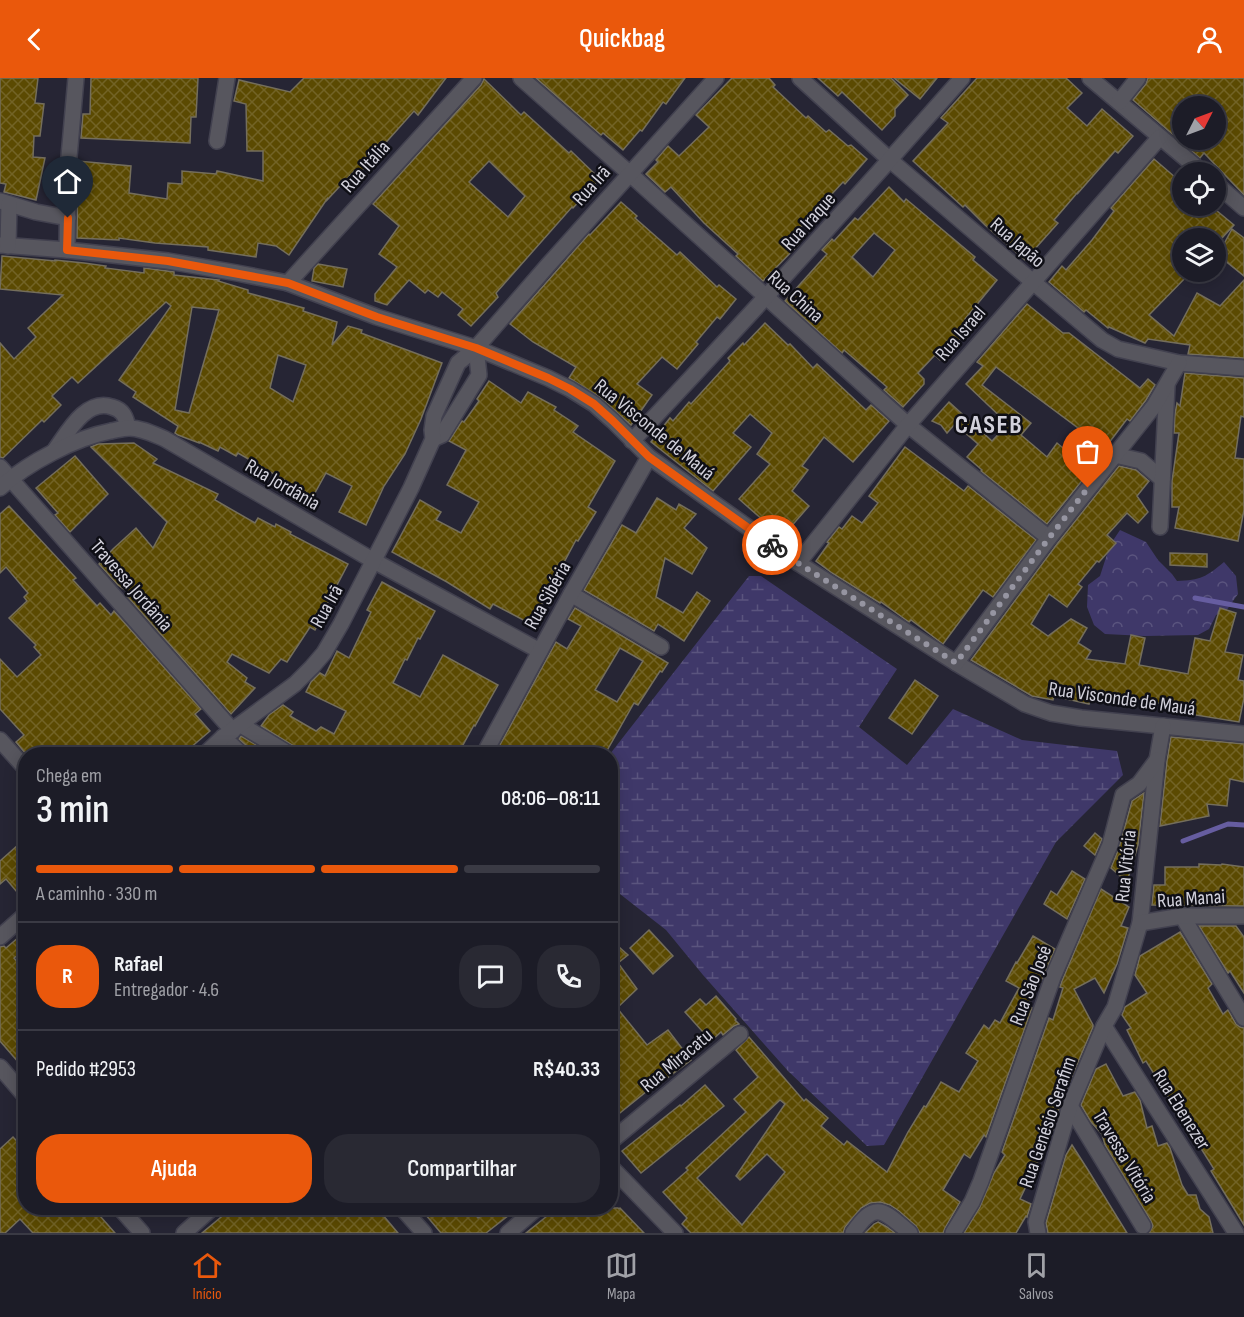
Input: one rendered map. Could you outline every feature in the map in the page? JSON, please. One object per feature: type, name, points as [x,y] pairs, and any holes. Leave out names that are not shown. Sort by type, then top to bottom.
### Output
[{"type":"street","points":[[67,250],[68,168],[76,78]]},
{"type":"street","points":[[217,141],[227,78]]},
{"type":"street","name":"Rua Itália","points":[[288,283],[474,78]]},
{"type":"street","name":"Rua China","points":[[521,78],[908,425],[1049,538]]},
{"type":"street","name":"Rua Irã","points":[[213,747],[295,684],[324,653],[401,508],[433,439],[434,416],[458,363],[476,348],[629,173],[716,78]]},
{"type":"street","name":"Rua Japão","points":[[800,78],[890,160],[1102,340],[1118,349],[1179,363],[1244,368]]},
{"type":"street","name":"Rua Iraque","points":[[632,441],[766,298],[962,78]]},
{"type":"street","points":[[1090,78],[1191,162]]},
{"type":"street","points":[[1119,102],[1138,78]]},
{"type":"street","name":"Rua Israel","points":[[798,563],[908,425],[1161,137]]},
{"type":"street","points":[[1226,192],[1244,208]]},
{"type":"street","points":[[4,245],[5,202],[36,212],[68,218]]},
{"type":"street","name":"Rua Visconde de Mauá","points":[[4,245],[168,261],[288,283],[377,317],[476,348],[548,378],[594,404],[649,457],[798,563],[1025,704],[1051,713],[1081,718],[1244,734]]},
{"type":"street","name":"Rua Irã","points":[[433,439],[442,435],[479,375],[476,348]]},
{"type":"street","points":[[956,663],[1049,538],[1154,406],[1179,363]]},
{"type":"street","points":[[1160,527],[1167,383]]},
{"type":"street","points":[[53,452],[79,417],[96,406],[114,407],[120,411],[126,418],[128,428]]},
{"type":"street","name":"Rua Jordânia","points":[[3,478],[53,452],[94,435],[128,428],[145,430],[165,439],[374,561],[540,651]]},
{"type":"street","points":[[1115,455],[1141,461],[1162,479]]},
{"type":"street","name":"Rua Sibéria","points":[[488,747],[649,457]]},
{"type":"street","name":"Travessa Jordânia","points":[[3,478],[232,731]]},
{"type":"street","points":[[571,594],[661,648]]},
{"type":"street","name":"Rua Vitória","points":[[1104,1026],[1115,1007],[1140,923],[1157,760],[1163,726]]},
{"type":"street","points":[[232,731],[238,747]]},
{"type":"street","points":[[232,731],[272,747]]},
{"type":"street","points":[[0,740],[18,760]]},
{"type":"street","name":"Rua São José","points":[[953,1233],[972,1202],[981,1181],[1053,978],[1110,845],[1123,795],[1139,784],[1157,760]]},
{"type":"street","points":[[1182,916],[1244,1018]]},
{"type":"street","name":"Rua Manai","points":[[1140,923],[1182,916],[1244,916]]},
{"type":"street","points":[[0,936],[18,921]]},
{"type":"street","name":"Rua Genésio Serafim","points":[[1038,1233],[1036,1222],[1070,1106],[1104,1026]]},
{"type":"street","name":"Rua Ebenezer","points":[[1104,1026],[1236,1233]]},
{"type":"street","name":"Rua Miracatu","points":[[618,1135],[740,1034]]},
{"type":"street","points":[[0,1067],[18,1088]]},
{"type":"street","name":"Travessa Vitória","points":[[1070,1106],[1143,1227]]},
{"type":"street","points":[[618,1174],[675,1233]]},
{"type":"street","points":[[853,1233],[866,1215],[874,1211],[890,1216],[910,1233]]},
{"type":"street","points":[[126,1215],[142,1233]]},
{"type":"street","points":[[184,1233],[204,1215]]},
{"type":"street","points":[[408,1215],[424,1233]]},
{"type":"street","points":[[508,1233],[529,1215]]},
{"type":"green space","points":[[1120,530],[1146,542],[1158,560],[1177,581],[1203,577],[1224,562],[1236,576],[1238,594],[1226,611],[1216,615],[1209,629],[1198,635],[1105,634],[1094,625],[1087,607],[1088,585],[1100,576],[1110,545]]},
{"type":"green space","points":[[749,576],[761,576],[897,669],[859,727],[907,765],[953,709],[1022,740],[1117,751],[1123,775],[1056,842],[884,1145],[867,1146],[788,1071],[666,930],[618,892],[618,747],[615,747]]},
{"type":"building","points":[[0,78],[38,78],[35,103],[44,104],[40,136],[34,136],[33,157],[45,158],[36,200],[4,192],[6,184],[0,183]]},
{"type":"building","points":[[91,78],[198,78],[196,117],[191,117],[190,143],[81,138],[83,114],[90,114]]},
{"type":"building","points":[[304,78],[446,78],[418,115],[414,111],[359,175],[354,171],[327,199],[289,255],[276,246],[258,243],[256,257],[208,250],[208,247],[119,238],[119,240],[77,238],[78,161],[131,166],[129,193],[167,199],[168,183],[182,184],[182,171],[216,174],[217,171],[263,181],[263,151],[247,151],[246,104],[234,101],[239,80],[290,92]]},
{"type":"building","points":[[536,78],[685,78],[666,104],[663,102],[642,131],[640,130],[623,150],[603,133],[601,135]]},
{"type":"building","points":[[732,78],[769,78],[775,85],[773,87],[806,118],[808,116],[826,132],[829,130],[867,159],[792,237],[799,244],[763,281],[736,256],[738,254],[704,223],[671,187],[665,192],[646,174],[658,162],[656,160],[668,146],[679,156],[709,127],[696,115]]},
{"type":"building","points":[[818,78],[891,78],[908,95],[895,109],[895,116],[882,130],[842,92],[838,96]]},
{"type":"building","points":[[894,78],[937,78],[920,99]]},
{"type":"building","points":[[977,78],[1066,78],[1082,93],[1067,108],[1087,126],[1102,109],[1133,136],[1118,153],[1115,151],[1078,192],[1054,220],[1058,223],[1025,260],[913,161],[948,123],[941,118]]},
{"type":"building","points":[[1148,78],[1244,78],[1244,195],[1226,176],[1226,162],[1213,162],[1204,153],[1200,158],[1191,150],[1226,150],[1226,96],[1172,96],[1172,134],[1133,100]]},
{"type":"building","points":[[484,79],[521,115],[524,112],[569,153],[571,151],[600,179],[572,207],[496,293],[498,297],[471,326],[458,315],[463,309],[442,292],[438,297],[428,290],[425,293],[409,280],[387,305],[375,301],[375,294],[397,267],[379,254],[399,226],[373,204]],"holes":[[[489,161],[525,196],[508,217],[469,182]]]},
{"type":"building","points":[[1154,159],[1172,175],[1172,216],[1223,216],[1234,225],[1226,234],[1226,228],[1172,228],[1172,282],[1181,282],[1149,315],[1174,336],[1197,293],[1220,306],[1244,280],[1244,358],[1188,354],[1190,345],[1148,339],[1145,343],[1108,328],[1086,310],[1084,312],[1049,282],[1062,266],[1066,270],[1092,240],[1114,211],[1111,208]]},
{"type":"building","points":[[889,187],[904,202],[906,199],[975,257],[973,260],[997,280],[965,319],[972,326],[940,360],[935,355],[918,373],[924,379],[924,384],[903,407],[884,390],[887,387],[844,350],[842,353],[785,301],[827,254],[822,250],[832,239],[834,241],[855,218],[858,220]],"holes":[[[874,233],[895,250],[873,277],[852,257]]]},
{"type":"building","points":[[621,202],[637,216],[635,218],[677,255],[680,252],[717,287],[719,285],[736,299],[720,319],[717,317],[677,369],[662,357],[637,384],[652,395],[631,425],[600,397],[569,378],[576,367],[533,342],[510,324],[589,234]]},
{"type":"building","points":[[1232,229],[1244,238],[1244,276],[1226,261],[1226,240]]},
{"type":"building","points":[[2,256],[84,263],[144,273],[144,268],[174,272],[174,275],[219,280],[248,290],[248,293],[304,308],[303,311],[337,322],[332,345],[348,326],[442,363],[405,454],[384,486],[366,525],[339,512],[352,486],[326,473],[311,500],[286,485],[288,482],[238,453],[236,456],[220,447],[218,451],[178,435],[175,433],[178,426],[133,397],[136,392],[119,380],[171,306],[166,302],[78,383],[72,377],[52,396],[61,405],[3,458],[0,457],[0,343],[14,359],[36,337],[28,328],[63,295],[0,289]],"holes":[[[192,307],[219,310],[189,413],[175,410]],[[278,355],[306,365],[293,402],[270,388]]]},
{"type":"building","points":[[318,264],[347,269],[343,287],[312,281],[314,268]]},
{"type":"building","points":[[1027,304],[1140,388],[1148,379],[1155,385],[1130,421],[1127,419],[1108,444],[1110,446],[1047,524],[967,457],[978,444],[955,424],[947,433],[941,425],[932,421],[949,402],[992,441],[1008,424],[966,384],[983,366],[977,362]],"holes":[[[996,367],[1078,428],[1063,448],[1057,443],[1047,457],[1021,435],[1031,423],[982,385]]]},
{"type":"building","points":[[765,323],[813,368],[817,364],[866,410],[871,405],[889,421],[853,462],[824,437],[802,466],[808,470],[792,491],[809,506],[782,537],[739,499],[770,464],[757,454],[772,433],[750,414],[733,433],[751,447],[713,491],[651,442],[670,418],[673,421],[689,402],[691,404],[730,361],[728,358]]},
{"type":"building","points":[[1185,373],[1244,378],[1244,417],[1241,416],[1235,458],[1244,459],[1244,510],[1238,541],[1175,528],[1179,507],[1172,507],[1172,481],[1179,433],[1174,433],[1175,414],[1177,403],[1180,406]]},
{"type":"building","points":[[489,381],[521,403],[528,392],[556,407],[554,410],[578,426],[573,432],[615,461],[588,507],[596,512],[578,541],[576,540],[531,624],[493,604],[490,609],[392,552],[420,500],[441,512],[436,520],[461,533],[479,502],[447,485],[466,450],[449,441],[479,401],[477,399]]},
{"type":"building","points":[[134,443],[157,459],[153,463],[218,494],[215,500],[255,523],[258,518],[275,527],[276,524],[291,532],[290,534],[348,564],[315,630],[310,627],[287,662],[281,659],[269,673],[232,654],[227,662],[247,678],[245,682],[255,688],[231,714],[127,596],[129,593],[118,585],[99,564],[136,528],[153,548],[167,522],[91,447],[98,444]]},
{"type":"building","points":[[905,447],[964,491],[968,486],[1036,540],[993,597],[983,590],[943,644],[911,620],[909,622],[816,561],[839,527],[842,529],[852,516],[862,523],[878,503],[869,496]]},
{"type":"building","points":[[75,456],[108,494],[70,532],[55,515],[58,513],[36,488]]},
{"type":"building","points":[[1119,466],[1136,470],[1149,481],[1137,496],[1148,512],[1138,523],[1127,513],[1107,535],[1116,543],[1078,584],[1082,587],[1067,607],[1049,594],[1031,624],[1048,636],[1071,619],[1087,628],[1078,643],[1091,651],[1086,659],[1125,664],[1131,635],[1145,638],[1139,665],[1188,674],[1195,638],[1210,641],[1220,608],[1236,613],[1225,652],[1243,655],[1238,680],[1244,681],[1244,698],[1239,722],[1183,713],[1184,708],[1137,699],[1137,701],[1091,696],[1089,704],[1054,696],[1053,700],[1032,696],[971,660],[1057,544]]},
{"type":"building","points":[[657,498],[676,510],[679,504],[696,514],[684,528],[707,548],[692,574],[665,558],[656,597],[683,613],[697,592],[710,601],[684,641],[658,624],[654,631],[584,590],[622,525],[636,533]]},
{"type":"building","points":[[9,506],[76,578],[73,580],[97,606],[100,603],[111,615],[114,611],[201,709],[195,714],[210,731],[191,747],[20,747],[16,742],[24,735],[0,709],[0,659],[17,677],[41,655],[34,647],[36,645],[9,618],[27,601],[24,597],[28,593],[6,567],[0,573],[0,514]]},
{"type":"building","points":[[1170,553],[1207,554],[1207,567],[1170,565]]},
{"type":"building","points":[[382,582],[435,611],[393,683],[420,697],[443,655],[498,685],[462,747],[295,747],[261,726],[269,715],[283,705],[293,712],[290,716],[316,731],[321,727],[334,734],[346,711],[306,692],[311,682],[320,673],[325,676],[337,651],[349,658],[371,612],[367,610]]},
{"type":"building","points":[[575,608],[668,663],[662,672],[660,671],[638,705],[634,703],[609,747],[499,747],[556,642],[567,649],[581,626],[568,619]],"holes":[[[620,648],[643,661],[617,702],[595,690]]]},
{"type":"building","points":[[915,680],[938,696],[912,734],[889,718]]},
{"type":"building","points":[[241,736],[259,747],[248,747],[239,739]]},
{"type":"building","points":[[1171,737],[1244,744],[1244,782],[1230,779],[1227,806],[1207,804],[1209,816],[1160,826],[1167,761]]},
{"type":"building","points":[[1144,793],[1138,845],[1127,882],[1111,868],[1132,801]]},
{"type":"building","points":[[1095,833],[1102,839],[1095,855],[1084,846]]},
{"type":"building","points":[[18,845],[17,892],[6,879],[0,884],[0,861]]},
{"type":"building","points":[[1199,864],[1244,867],[1244,906],[1152,905],[1154,885],[1165,885],[1165,867],[1199,867]]},
{"type":"building","points":[[1072,871],[1085,879],[1067,919],[1044,904],[1051,891],[1057,895]]},
{"type":"building","points":[[1101,889],[1129,907],[1121,926],[1128,928],[1117,964],[1104,993],[1095,978],[1074,989],[1093,1027],[1061,1102],[1053,1130],[1020,1199],[1031,1204],[1027,1217],[1016,1233],[964,1233],[980,1207],[994,1173],[1005,1155],[1002,1152],[1049,1018],[1053,1020],[1063,988],[1060,987],[1062,981]]},
{"type":"building","points":[[1199,926],[1236,926],[1244,937],[1244,993],[1230,971],[1228,973]]},
{"type":"building","points":[[649,930],[673,956],[653,974],[630,948]]},
{"type":"building","points":[[1180,932],[1212,984],[1208,988],[1223,1014],[1228,1010],[1236,1024],[1244,1028],[1244,1225],[1211,1171],[1214,1169],[1146,1061],[1143,1063],[1127,1030],[1131,1028],[1122,1015],[1125,1007],[1147,993],[1135,975],[1140,956]]},
{"type":"building","points":[[1033,936],[1055,949],[1027,1006],[1032,1008],[986,1137],[984,1135],[970,1158],[964,1154],[943,1190],[960,1202],[943,1233],[920,1233],[916,1226],[899,1211],[880,1202],[870,1203],[861,1208],[845,1227],[843,1233],[691,1233],[682,1224],[687,1218],[663,1192],[746,1112],[734,1099],[758,1077],[736,1050],[749,1037],[804,1101],[806,1099],[828,1118],[821,1126],[844,1145],[847,1141],[887,1172],[908,1132],[941,1082],[959,1092],[978,1061],[966,1053],[984,1025],[989,1029],[995,1020],[1000,1023],[1019,988],[1006,981]],"holes":[[[780,1100],[785,1104],[736,1176],[740,1180],[767,1154],[785,1172],[742,1225],[697,1178]]]},
{"type":"building","points":[[18,938],[18,955],[14,958],[18,963],[18,1062],[0,1041],[0,947],[6,948]]},
{"type":"building","points":[[618,946],[628,955],[618,963]]},
{"type":"building","points":[[618,963],[637,989],[618,1007]]},
{"type":"building","points":[[716,996],[739,1024],[723,1035],[721,1032],[711,1041],[685,1012],[700,999],[706,1005]]},
{"type":"building","points":[[618,1009],[647,1045],[668,1030],[691,1060],[663,1081],[662,1079],[618,1115]]},
{"type":"building","points":[[1106,1064],[1123,1096],[1135,1092],[1140,1100],[1147,1128],[1152,1126],[1158,1146],[1167,1143],[1182,1185],[1188,1195],[1196,1195],[1200,1209],[1209,1217],[1213,1233],[1149,1233],[1153,1226],[1151,1221],[1105,1145],[1102,1134],[1091,1122],[1081,1105],[1096,1069]]},
{"type":"building","points":[[705,1085],[724,1106],[641,1173],[622,1151]]},
{"type":"building","points":[[13,1137],[18,1142],[18,1215],[99,1215],[115,1233],[33,1233],[20,1219],[5,1233],[0,1233],[0,1149]]},
{"type":"building","points":[[1072,1145],[1127,1233],[1048,1233],[1046,1223],[1066,1155]]},
{"type":"building","points":[[618,1208],[620,1208],[644,1233],[526,1233],[548,1215],[618,1215]]},
{"type":"building","points":[[224,1215],[383,1215],[398,1233],[202,1233]]},
{"type":"building","points":[[426,1215],[476,1215],[478,1218],[482,1215],[509,1215],[486,1233],[441,1233]]},
{"type":"building","points":[[878,1222],[887,1227],[895,1233],[865,1233]]},
{"type":"waterway","points":[[1195,598],[1244,607]]},
{"type":"waterway","points":[[1183,841],[1228,824],[1244,825]]},
{"type":"way so far","points":[[772,545],[956,663],[1088,488]]},
{"type":"district","name":"CASEB","points":[[989,424]]},
{"type":"route","points":[[68,218],[67,250],[168,261],[288,283],[377,317],[476,348],[548,378],[594,404],[649,457],[772,545]]}]
